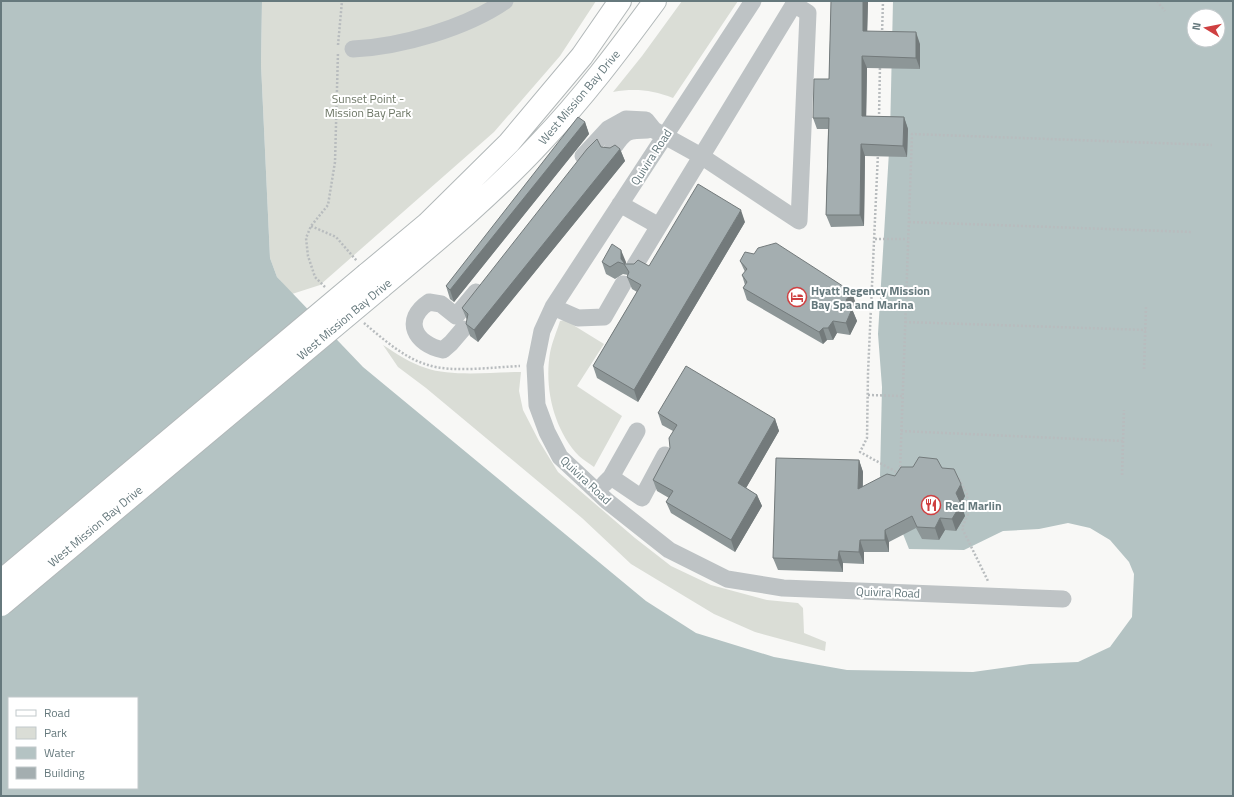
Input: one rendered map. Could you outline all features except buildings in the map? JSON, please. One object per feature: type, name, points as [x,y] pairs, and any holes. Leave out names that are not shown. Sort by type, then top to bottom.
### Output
[{"type":"main road","name":"West Mission Bay Drive","points":[[1,605],[427,224],[509,143],[582,56],[620,1]]},
{"type":"main road","name":"West Mission Bay Drive","points":[[1,581],[369,275],[496,187],[540,143],[583,96],[655,1]]},
{"type":"street","points":[[353,49],[374,48],[449,30],[494,9],[505,1]]},
{"type":"street","name":"Quivira Road","points":[[753,1],[660,133],[620,204],[552,307],[542,331],[534,366],[537,405],[547,432],[560,457],[596,491],[669,550],[727,579],[783,588],[1063,598]]},
{"type":"street","points":[[574,167],[608,129],[626,119],[646,120],[660,133],[701,156],[799,221],[808,13],[795,2],[701,156],[634,267]]},
{"type":"street","points":[[611,151],[623,135],[629,130],[660,133]]},
{"type":"street","points":[[620,204],[659,226]]},
{"type":"street","points":[[463,330],[451,344],[443,350],[432,348],[423,341],[415,331],[414,318],[419,309],[429,302],[441,304],[456,316],[486,279]]},
{"type":"street","points":[[552,307],[578,318],[604,317],[623,284]]},
{"type":"street","points":[[596,491],[611,477],[638,431]]},
{"type":"street","points":[[611,477],[642,498],[665,455]]},
{"type":"path","points":[[326,288],[315,277],[308,256],[306,238],[311,226],[328,206],[335,162],[336,68],[342,1]]},
{"type":"path","points":[[882,38],[883,1]]},
{"type":"path","points":[[1157,1],[1165,11]]},
{"type":"path","points":[[879,119],[881,60]]},
{"type":"path","points":[[899,474],[912,134],[1212,145]]},
{"type":"path","points":[[878,150],[867,438],[860,452],[899,474],[905,474]]},
{"type":"path","points":[[909,222],[1192,232]]},
{"type":"path","points":[[311,226],[336,237],[369,275]]},
{"type":"path","points":[[875,239],[908,239]]},
{"type":"path","points":[[1144,369],[1146,304]]},
{"type":"path","points":[[359,319],[402,352],[428,365],[450,368],[534,366]]},
{"type":"path","points":[[905,322],[1146,330]]},
{"type":"path","points":[[868,395],[902,396]]},
{"type":"path","points":[[1122,475],[1124,410]]},
{"type":"path","points":[[901,431],[1123,441]]},
{"type":"path","points":[[949,477],[959,479],[968,496],[963,507],[968,514],[962,528],[988,578],[988,596]]},
{"type":"green space","name":"Sunset Point - Mission Bay Park","points":[[262,1],[596,1],[560,56],[494,132],[320,285],[292,294],[277,277],[270,258],[261,64]]},
{"type":"green space","points":[[682,1],[738,1],[673,98],[643,90],[613,92],[642,56]]},
{"type":"green space","points":[[565,320],[604,344],[577,386],[622,416],[594,467],[582,459],[570,446],[557,421],[550,394],[548,366],[550,353],[560,321]]},
{"type":"green space","points":[[383,345],[414,364],[436,371],[460,373],[521,372],[519,391],[523,410],[539,441],[558,472],[635,538],[671,566],[711,585],[767,600],[798,603],[803,608],[804,633],[826,642],[825,651],[755,632],[714,614],[631,564],[582,518],[426,388],[398,367]]},
{"type":"water","points":[[1,1],[262,1],[261,64],[270,258],[277,277],[363,367],[646,601],[696,633],[774,657],[847,670],[973,672],[1030,664],[1078,662],[1110,647],[1132,617],[1134,574],[1129,562],[1110,540],[1090,528],[1068,523],[1039,529],[1003,531],[964,550],[909,549],[880,476],[882,387],[878,334],[890,135],[893,1],[1233,1],[1233,796],[1,796]]},
{"type":"place","name":"Hyatt Regency Mission Bay Spa and Marina","points":[[797,297]]},
{"type":"place","name":"Red Marlin","points":[[931,505]]}]
